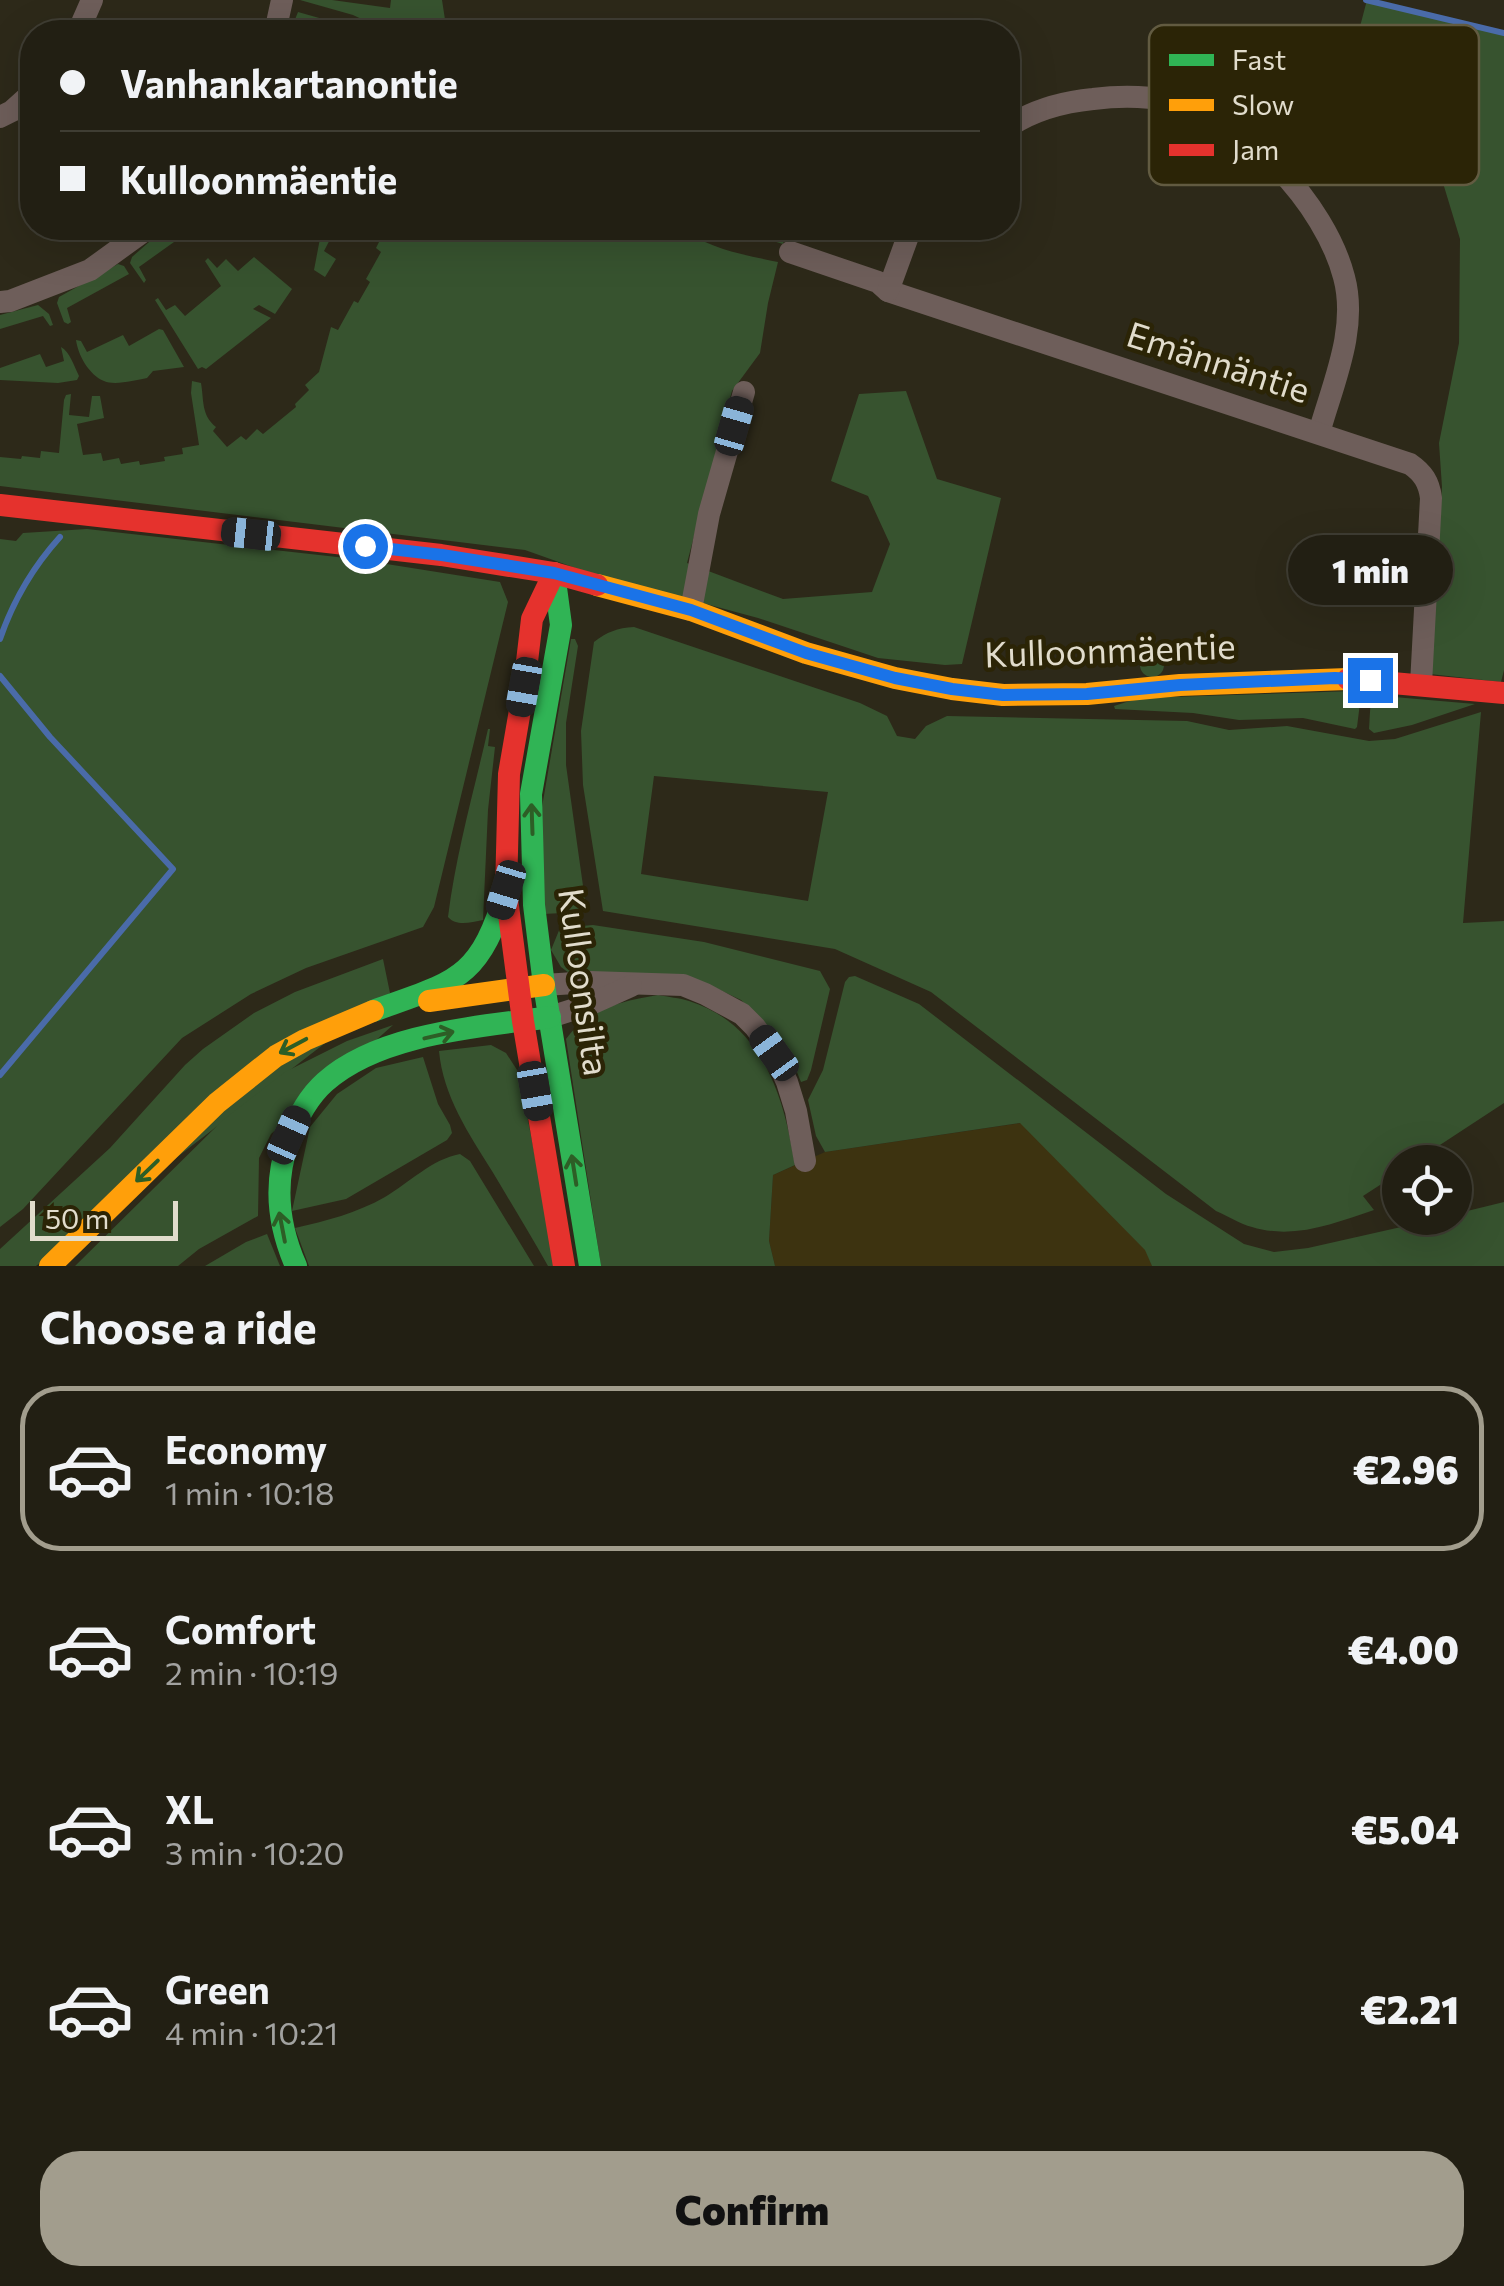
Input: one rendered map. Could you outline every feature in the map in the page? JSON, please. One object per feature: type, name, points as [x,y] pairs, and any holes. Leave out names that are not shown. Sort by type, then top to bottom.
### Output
[{"type":"main road","name":"Kulloonmäentie","points":[[0,506],[442,555],[554,573],[691,610],[806,653],[952,689],[1003,695],[1087,694],[1335,678],[1504,693]]},
{"type":"main road","name":"Kulloonsilta","points":[[554,573],[532,619],[509,774],[506,890],[564,1266]]},
{"type":"main road","name":"Kulloonsilta","points":[[554,573],[561,625],[531,794],[534,905],[590,1266]]},
{"type":"main road","points":[[50,1266],[191,1128],[276,1056],[381,1008],[445,985],[466,971],[482,952],[496,924],[506,890]]},
{"type":"main road","points":[[381,1008],[544,986]]},
{"type":"main road","points":[[296,1266],[284,1241],[278,1186],[283,1157],[300,1112],[312,1094],[337,1070],[388,1046],[466,1028],[550,1017]]},
{"type":"street","points":[[1020,119],[1064,102],[1110,96],[1149,99]]},
{"type":"street","points":[[1294,185],[1329,235],[1345,278],[1349,315],[1319,433]]},
{"type":"street","points":[[0,302],[90,270],[131,240]]},
{"type":"street","points":[[888,290],[907,240]]},
{"type":"street","name":"Emännäntie","points":[[790,252],[878,282],[888,290],[1420,470],[1431,498],[1420,684]]},
{"type":"street","points":[[691,610],[709,514],[744,392]]},
{"type":"street","points":[[544,986],[590,982],[683,985],[742,1014],[774,1053],[787,1082],[805,1161]]},
{"type":"street","points":[[550,1017],[634,985]]},
{"type":"shaded area","points":[[1021,1123],[1146,1250],[1152,1266],[775,1266],[769,1241],[773,1175],[825,1152]]},
{"type":"green space","points":[[300,0],[390,8],[391,0],[442,0],[445,20],[364,20]]},
{"type":"green space","points":[[1367,0],[1471,25],[1360,25]]},
{"type":"green space","points":[[298,12],[326,20],[295,20]]},
{"type":"green space","points":[[1479,27],[1504,33],[1501,682],[1430,674],[1442,487],[1439,443],[1459,343],[1460,239],[1444,185],[1479,185]]},
{"type":"green space","points":[[151,240],[176,240],[139,267],[144,283],[130,263]]},
{"type":"green space","points":[[320,240],[330,240],[324,251],[336,259],[325,277],[314,270]]},
{"type":"green space","points":[[380,240],[702,240],[778,262],[760,353],[732,391],[687,563],[783,599],[872,592],[890,544],[868,496],[831,481],[859,394],[906,391],[937,479],[1001,498],[962,664],[878,658],[758,618],[584,571],[525,550],[0,486],[0,457],[40,458],[41,451],[59,453],[64,400],[71,394],[69,415],[89,417],[92,396],[100,396],[104,418],[77,424],[83,455],[101,453],[103,461],[119,458],[121,464],[139,461],[140,465],[165,461],[164,457],[183,454],[182,448],[199,445],[192,381],[201,383],[205,412],[216,427],[213,431],[227,447],[241,436],[246,440],[257,429],[263,434],[296,407],[309,390],[305,385],[319,372],[331,327],[338,330],[370,282],[366,279],[381,252],[376,248]]},
{"type":"green space","points":[[254,257],[292,289],[275,314],[259,305],[253,309],[271,318],[206,369],[198,369],[155,300],[158,298],[166,310],[175,305],[185,316],[221,286],[205,261],[208,258],[217,268],[226,259],[238,271]]},
{"type":"green space","points":[[118,264],[129,274],[67,308],[71,322],[64,322],[57,303],[59,297]]},
{"type":"green space","points":[[38,305],[49,314],[53,325],[43,316],[0,329],[0,315]]},
{"type":"green space","points":[[159,329],[184,367],[153,371],[147,378],[125,382],[109,382],[94,374],[82,358],[76,340],[81,341],[87,352],[123,335],[129,346]]},
{"type":"green space","points":[[61,347],[72,360],[77,380],[0,380],[0,368],[40,354],[46,367],[64,361]]},
{"type":"green space","points":[[87,529],[355,559],[500,582],[508,602],[434,907],[423,927],[306,968],[251,994],[182,1038],[23,1209],[0,1227],[0,539],[16,541],[23,533]]},
{"type":"green space","points":[[634,627],[860,703],[887,716],[897,736],[915,739],[926,726],[947,716],[1187,721],[1229,730],[1287,726],[1369,741],[1395,739],[1481,712],[1463,923],[1504,921],[1504,1103],[1440,1145],[1382,1145],[1382,1184],[1363,1196],[1374,1210],[1299,1231],[1268,1231],[1216,1211],[931,992],[835,949],[603,911],[583,785],[581,731],[594,642],[612,631]],"holes":[[[654,776],[828,792],[808,901],[641,874]]]},
{"type":"green space","points":[[571,639],[578,646],[566,723],[566,765],[585,900],[583,912],[543,914],[542,807]]},
{"type":"green space","points":[[1152,653],[1164,665],[1152,677],[1140,665]]},
{"type":"green space","points":[[1354,691],[1361,695],[1355,729],[1303,718],[1239,720],[1114,706],[1139,698]]},
{"type":"green space","points":[[1371,695],[1475,704],[1374,733],[1369,729]]},
{"type":"green space","points":[[488,729],[488,746],[495,747],[483,920],[460,923],[448,917],[451,893]]},
{"type":"green space","points":[[593,925],[704,942],[820,971],[830,989],[807,1080],[801,1082],[785,1043],[741,1000],[703,982],[569,973],[551,950],[560,928]]},
{"type":"green space","points":[[383,959],[390,993],[36,1266],[0,1266],[0,1249],[110,1148],[203,1049],[254,1013],[295,992]]},
{"type":"green space","points":[[855,976],[919,1004],[1166,1194],[1244,1244],[1274,1252],[1382,1231],[1382,1235],[1472,1235],[1472,1210],[1504,1202],[1504,1266],[1152,1266],[1145,1250],[1020,1123],[825,1152],[816,1136],[808,1100],[823,1070],[849,977]]},
{"type":"green space","points":[[658,995],[689,1001],[735,1027],[766,1066],[776,1089],[795,1165],[773,1175],[769,1241],[775,1266],[601,1266],[566,1039],[596,1013],[619,1003]]},
{"type":"green space","points":[[393,1025],[271,1134],[259,1158],[258,1216],[199,1249],[178,1266],[75,1266],[223,1120],[285,1072],[347,1041]]},
{"type":"green space","points":[[491,1045],[506,1053],[519,1073],[556,1266],[548,1266],[466,1129],[441,1068],[439,1051]]},
{"type":"green space","points":[[423,1057],[438,1104],[450,1125],[452,1133],[447,1140],[346,1199],[292,1211],[310,1127],[337,1094],[376,1068]]},
{"type":"green space","points":[[460,1154],[470,1161],[534,1266],[309,1266],[295,1228],[363,1208],[430,1166]]},
{"type":"green space","points":[[267,1234],[280,1266],[205,1266],[246,1242]]},
{"type":"waterway","points":[[1366,0],[1471,25]]},
{"type":"waterway","points":[[1479,27],[1504,33]]},
{"type":"waterway","points":[[0,639],[24,585],[60,537]]},
{"type":"waterway","points":[[0,676],[50,737],[173,869],[0,1075]]},
{"type":"traffic: fast","points":[[554,573],[561,625],[531,794],[534,905],[590,1266]]},
{"type":"traffic: fast","points":[[373,1011],[461,974],[486,944],[506,891]]},
{"type":"traffic: fast","points":[[296,1266],[282,1219],[281,1172],[295,1124],[325,1082],[373,1053],[402,1043],[462,1029],[550,1017]]},
{"type":"traffic: slow","points":[[597,585],[691,610],[806,653],[952,689],[1003,695],[1087,694],[1180,685],[1348,679]]},
{"type":"traffic: slow","points":[[429,1001],[544,985]]},
{"type":"traffic: slow","points":[[50,1266],[217,1103],[276,1056],[373,1011]]},
{"type":"traffic: jam","points":[[0,505],[441,555],[554,573],[597,585]]},
{"type":"traffic: jam","points":[[554,573],[532,619],[509,774],[506,891],[523,1021],[564,1266]]},
{"type":"traffic: jam","points":[[1348,679],[1504,693]]},
{"type":"route","points":[[365,546],[554,573],[691,610],[806,653],[952,689],[1003,695],[1087,694],[1180,685],[1370,680]]}]
